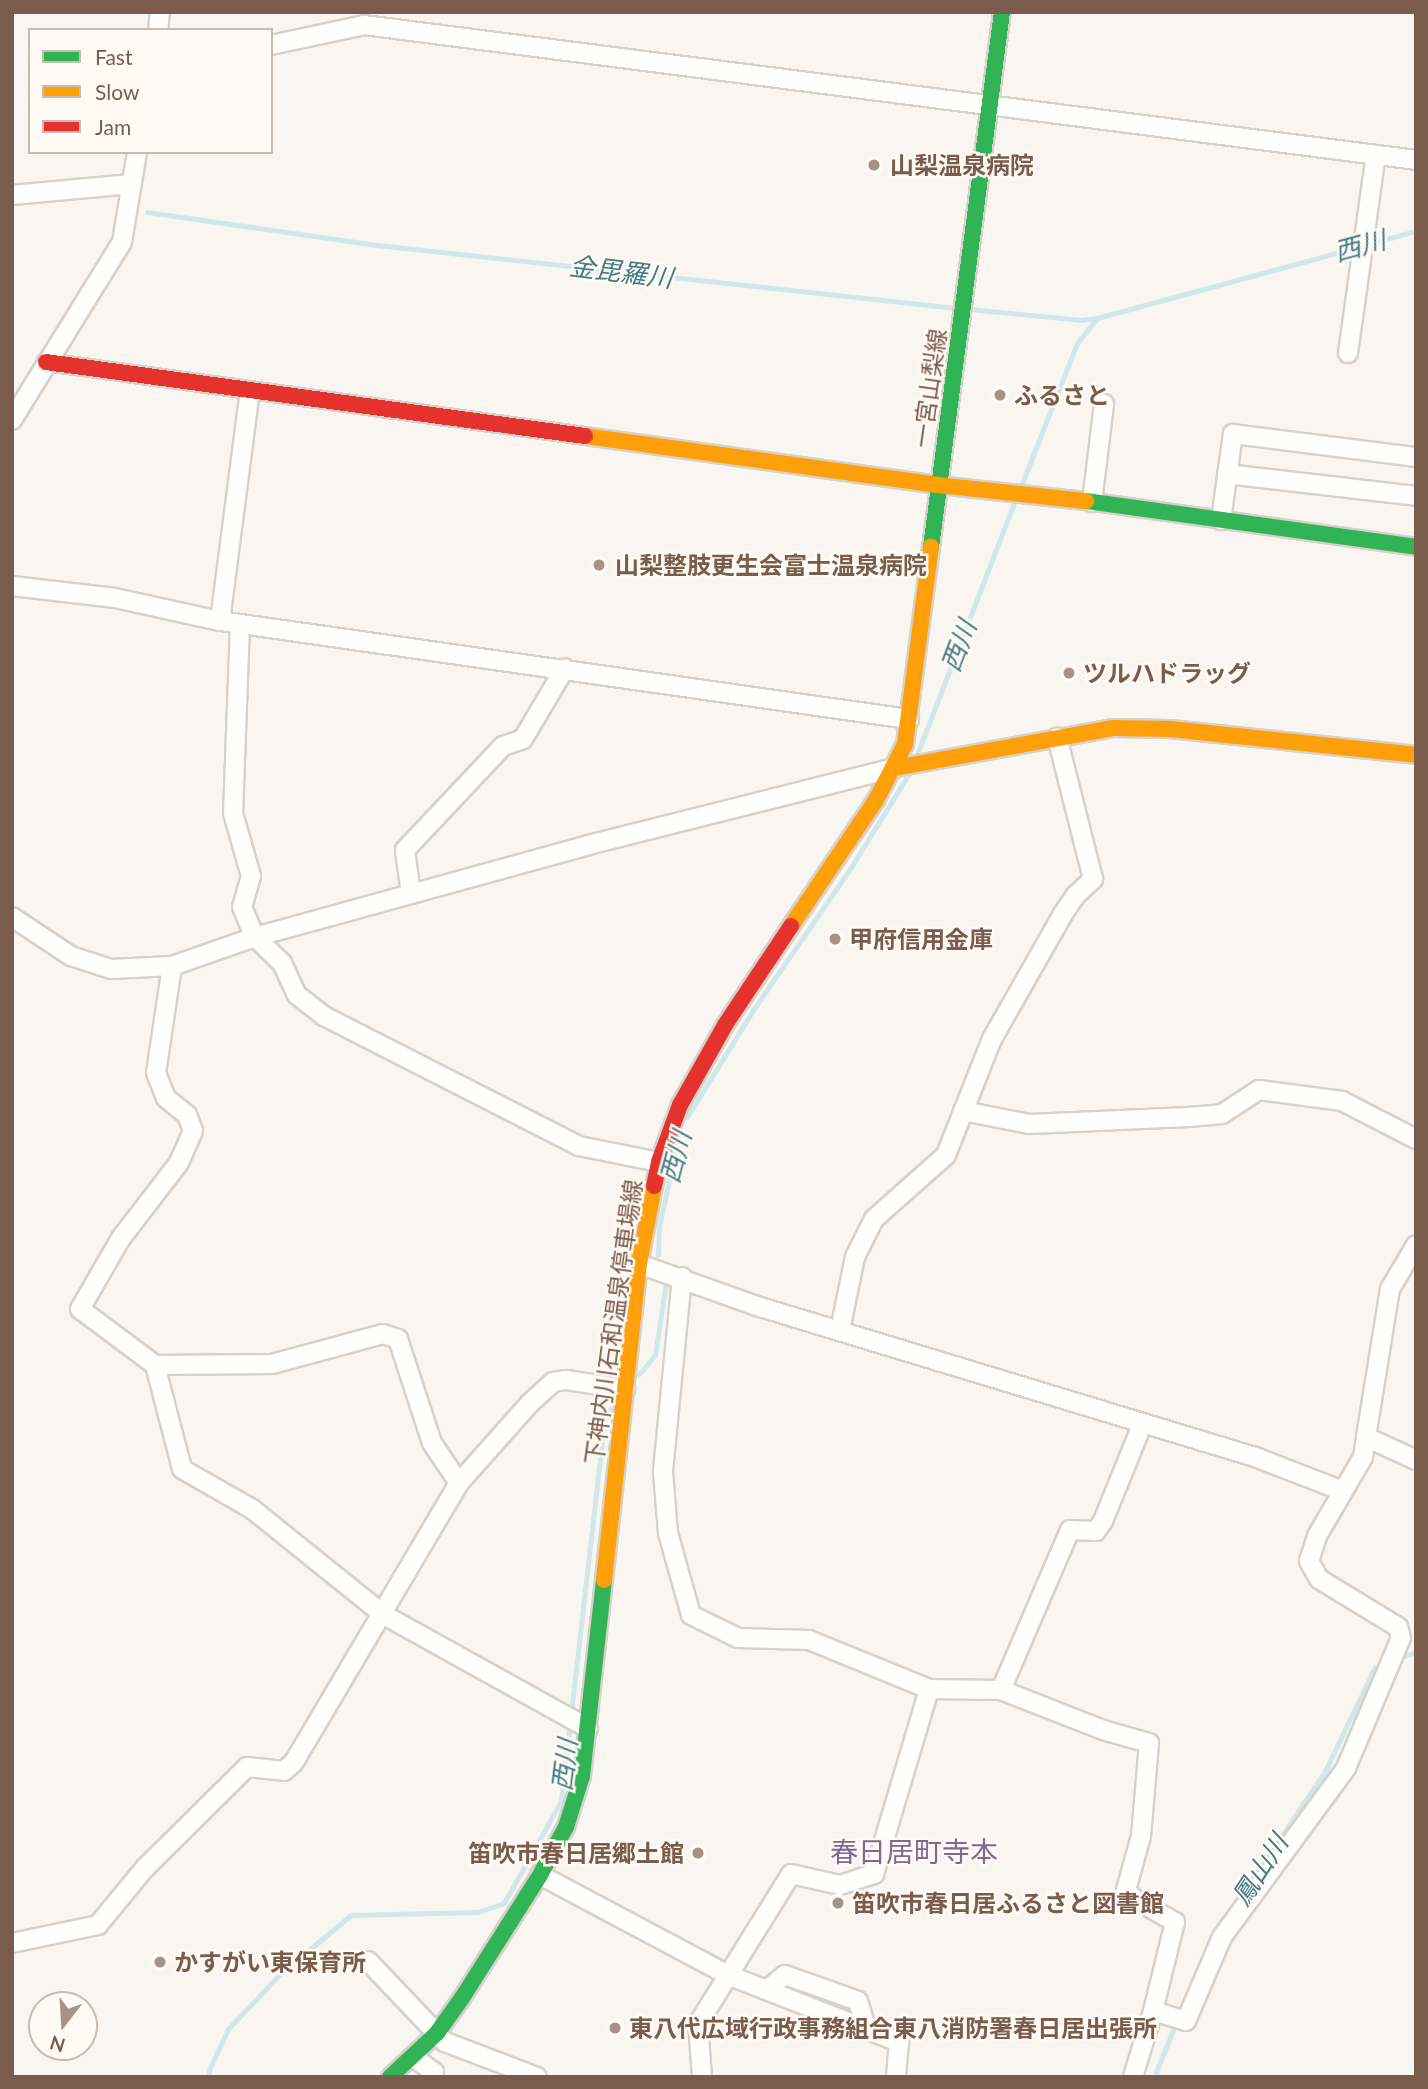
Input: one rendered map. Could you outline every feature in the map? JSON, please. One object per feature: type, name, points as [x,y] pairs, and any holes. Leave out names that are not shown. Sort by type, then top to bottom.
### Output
[{"type":"main road","name":"一宮山梨線","points":[[899,767],[909,719],[1002,12]]},
{"type":"main road","points":[[46,362],[938,485],[1028,493],[1416,547]]},
{"type":"main road","points":[[899,767],[1112,728],[1170,729],[1317,747],[1416,755]]},
{"type":"main road","name":"下神内川石和温泉停車場線","points":[[390,2077],[437,2033],[541,1875],[566,1827],[582,1776],[585,1727],[639,1264],[659,1162],[680,1105],[696,1073],[899,767]]},
{"type":"street","points":[[273,45],[364,25],[1416,160]]},
{"type":"street","points":[[12,420],[122,242],[137,154]]},
{"type":"street","points":[[1348,353],[1376,155]]},
{"type":"street","points":[[12,195],[131,184]]},
{"type":"street","points":[[220,621],[250,391]]},
{"type":"street","points":[[1092,502],[1104,404]]},
{"type":"street","points":[[1221,520],[1233,434],[1416,457]]},
{"type":"street","points":[[1227,474],[1416,496]]},
{"type":"street","points":[[12,586],[115,598],[240,624],[565,668],[909,719]]},
{"type":"street","points":[[240,624],[233,813],[251,876],[242,907],[255,937],[282,963],[297,995],[324,1016],[579,1146],[659,1162]]},
{"type":"street","points":[[411,894],[405,850],[503,746],[523,739],[565,668]]},
{"type":"street","points":[[840,1331],[855,1257],[874,1219],[947,1155],[992,1039],[1075,896],[1093,878],[1057,737]]},
{"type":"street","points":[[12,918],[71,956],[111,969],[172,966],[255,937],[588,845],[899,767]]},
{"type":"street","points":[[172,966],[156,1073],[166,1098],[187,1115],[193,1131],[178,1164],[121,1238],[80,1309],[155,1365],[272,1364],[383,1334],[398,1339],[432,1443],[459,1483]]},
{"type":"street","points":[[963,1111],[1029,1124],[1189,1118],[1222,1114],[1259,1090],[1342,1101],[1416,1139]]},
{"type":"street","points":[[1158,2013],[1186,2021],[1222,1937],[1346,1768],[1401,1638],[1398,1627],[1319,1579],[1309,1561],[1317,1536],[1363,1457],[1390,1289],[1416,1245]]},
{"type":"street","points":[[639,1264],[682,1277],[760,1307],[1255,1457],[1343,1490]]},
{"type":"street","points":[[682,1277],[663,1472],[668,1533],[691,1615],[738,1638],[809,1640],[929,1689],[1002,1690],[1103,1730],[1149,1743],[1141,1836],[1126,1890],[1135,1899],[1175,1922],[1158,2013],[1133,2077]]},
{"type":"street","points":[[155,1365],[182,1469],[253,1509],[384,1615],[585,1727]]},
{"type":"street","points":[[12,1943],[97,1925],[145,1868],[247,1767],[284,1771],[294,1762],[353,1660],[384,1615],[459,1483],[530,1403],[553,1382],[566,1380],[625,1389]]},
{"type":"street","points":[[1002,1690],[1070,1530],[1096,1531],[1103,1521],[1142,1424]]},
{"type":"street","points":[[1366,1437],[1416,1460]]},
{"type":"street","points":[[702,2077],[698,2024],[791,1874],[840,1885],[874,1874],[929,1689]]},
{"type":"street","points":[[541,1875],[728,1975],[899,2042],[896,2077]]},
{"type":"street","points":[[368,1961],[445,2042],[537,2077]]},
{"type":"street","points":[[413,2056],[434,2072],[432,2077]]},
{"type":"waterway","name":"金毘羅川","points":[[147,212],[368,244],[956,308]]},
{"type":"waterway","name":"西川","points":[[1368,244],[1416,231]]},
{"type":"waterway","name":"金毘羅川","points":[[93,272],[112,239]]},
{"type":"waterway","name":"西川","points":[[969,309],[1081,320],[1097,318],[1359,247]]},
{"type":"waterway","name":"西川","points":[[1021,486],[1077,343],[1097,318]]},
{"type":"waterway","name":"西川","points":[[916,757],[1016,498]]},
{"type":"waterway","name":"西川","points":[[687,1117],[753,1010],[850,869],[910,772]]},
{"type":"waterway","name":"西川","points":[[658,1255],[659,1227],[675,1152]]},
{"type":"waterway","name":"西川","points":[[639,1374],[655,1355],[666,1282]]},
{"type":"waterway","name":"西川","points":[[209,2077],[209,2070],[228,2029],[281,1973],[351,1915],[478,1912],[504,1903],[561,1801],[605,1415],[610,1409]]},
{"type":"waterway","name":"鳳山川","points":[[1404,1656],[1416,1652]]},
{"type":"waterway","name":"鳳山川","points":[[1231,1911],[1325,1771],[1375,1667]]},
{"type":"waterway","name":"鳳山川","points":[[1157,2077],[1156,2072],[1189,1991]]},
{"type":"traffic: fast","points":[[931,547],[1002,12]]},
{"type":"traffic: fast","points":[[1086,501],[1416,547]]},
{"type":"traffic: fast","points":[[390,2077],[437,2033],[462,1998],[540,1875],[566,1827],[582,1776],[604,1580]]},
{"type":"traffic: slow","points":[[585,436],[938,485],[1086,501]]},
{"type":"traffic: slow","points":[[791,926],[876,800],[905,744],[931,547]]},
{"type":"traffic: slow","points":[[895,768],[1112,728],[1170,729],[1416,755]]},
{"type":"traffic: slow","points":[[604,1580],[639,1264],[654,1186]]},
{"type":"traffic: jam","points":[[46,362],[585,436]]},
{"type":"traffic: jam","points":[[654,1186],[659,1162],[680,1105],[725,1025],[791,926]]},
{"type":"place","name":"山梨温泉病院","points":[[874,165]]},
{"type":"place","name":"ふるさと","points":[[1000,395]]},
{"type":"place","name":"山梨整肢更生会富士温泉病院","points":[[599,565]]},
{"type":"place","name":"ツルハドラッグ","points":[[1069,673]]},
{"type":"place","name":"甲府信用金庫","points":[[835,939]]},
{"type":"place","name":"笛吹市春日居郷土館","points":[[698,1853]]},
{"type":"place","name":"笛吹市春日居ふるさと図書館","points":[[838,1903]]},
{"type":"place","name":"かすがい東保育所","points":[[160,1962]]},
{"type":"place","name":"東八代広域行政事務組合東八消防署春日居出張所","points":[[615,2028]]},
{"type":"district","name":"春日居町寺本","points":[[914,1851]]}]
